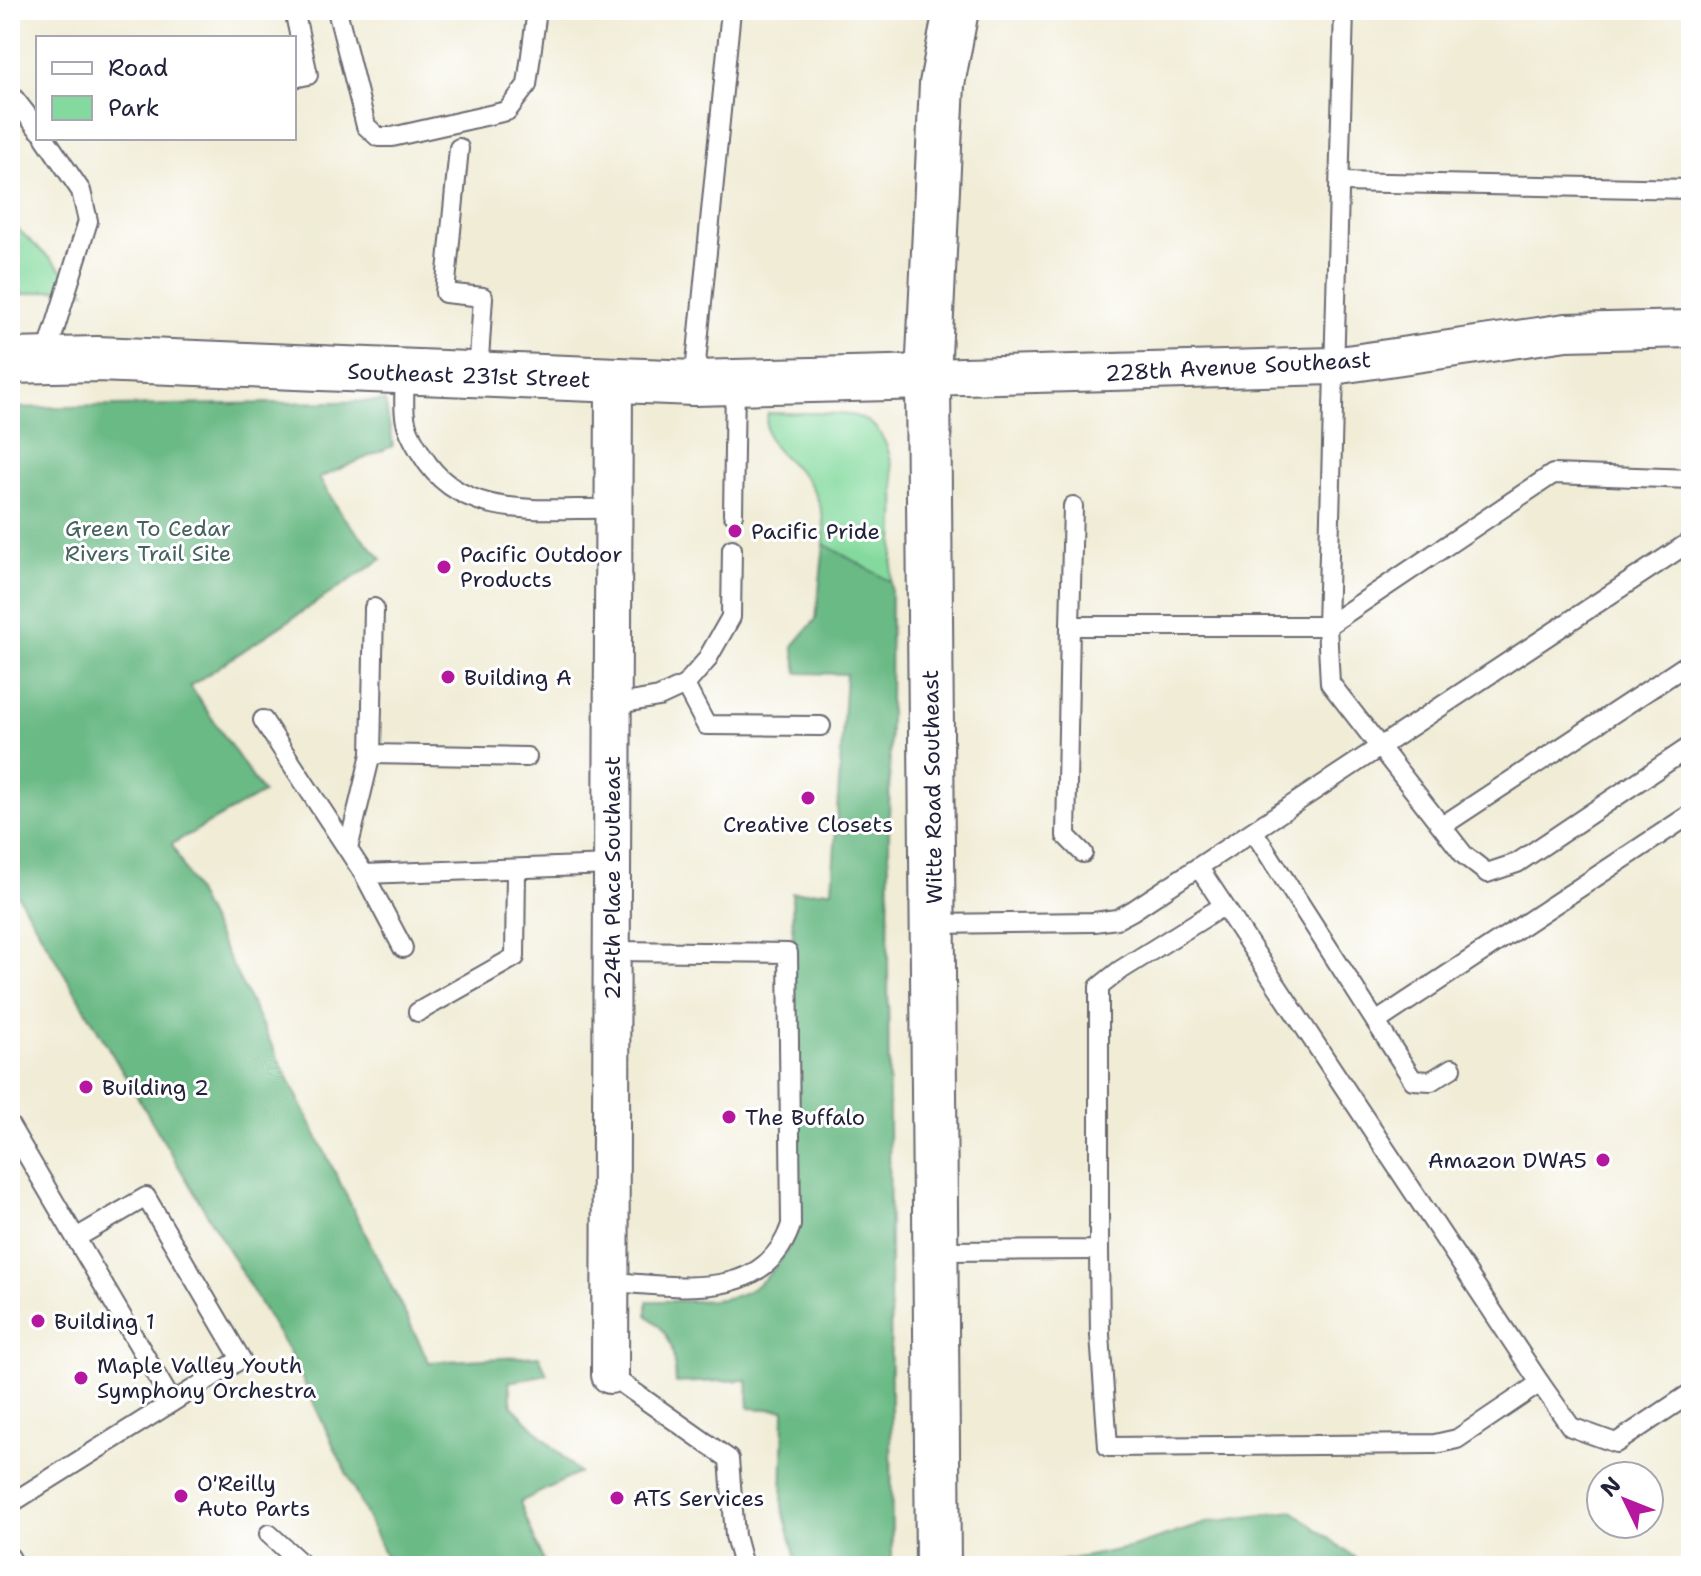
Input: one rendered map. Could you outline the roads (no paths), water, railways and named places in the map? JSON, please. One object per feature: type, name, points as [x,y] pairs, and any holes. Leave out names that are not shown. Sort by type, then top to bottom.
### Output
[{"type":"street","name":"Witte Road Southeast","points":[[938,1566],[928,377],[942,84],[956,10]]},
{"type":"street","name":"228th Avenue Southeast","points":[[928,377],[1333,366],[1566,332],[1691,329]]},
{"type":"street","name":"Southeast 231st Street","points":[[28,360],[715,383],[928,377]]},
{"type":"street","name":"224th Place Southeast","points":[[610,1375],[614,381]]},
{"type":"lane","points":[[294,10],[308,75],[296,78]]},
{"type":"lane","points":[[337,10],[366,126],[378,137],[392,137],[507,111],[527,85],[537,10]]},
{"type":"lane","points":[[731,10],[715,383],[733,514]]},
{"type":"lane","points":[[1344,10],[1327,626],[1330,683],[1464,855],[1487,873],[1517,863],[1691,746]]},
{"type":"lane","points":[[10,93],[36,126]]},
{"type":"lane","points":[[28,360],[88,221],[81,191],[46,140]]},
{"type":"lane","points":[[459,148],[445,293],[483,297],[478,375]]},
{"type":"lane","points":[[1340,182],[1691,189]]},
{"type":"lane","points":[[405,372],[405,418],[414,442],[428,465],[456,492],[491,505],[614,509]]},
{"type":"lane","points":[[1070,626],[1327,626],[1553,474],[1691,479]]},
{"type":"lane","points":[[1073,506],[1066,836],[1083,853]]},
{"type":"lane","points":[[933,924],[1117,919],[1254,832],[1691,541]]},
{"type":"lane","points":[[613,705],[659,697],[685,685],[706,661],[731,617],[732,549]]},
{"type":"lane","points":[[348,849],[371,754],[374,608]]},
{"type":"lane","points":[[1442,826],[1691,662]]},
{"type":"lane","points":[[685,685],[706,725],[821,726]]},
{"type":"lane","points":[[263,720],[364,874],[403,948]]},
{"type":"lane","points":[[371,754],[527,757]]},
{"type":"lane","points":[[1376,1022],[1691,814]]},
{"type":"lane","points":[[1254,832],[1413,1080],[1431,1081],[1452,1068]]},
{"type":"lane","points":[[364,874],[612,865]]},
{"type":"lane","points":[[1199,868],[1571,1427],[1616,1443],[1691,1393]]},
{"type":"lane","points":[[418,1012],[515,957],[516,869]]},
{"type":"lane","points":[[1223,906],[1119,971],[1099,987],[1100,1335],[1108,1447],[1435,1444],[1457,1439],[1540,1383]]},
{"type":"lane","points":[[610,1282],[729,1283],[756,1274],[781,1246],[791,1225],[788,953],[612,951]]},
{"type":"lane","points":[[10,1126],[172,1402]]},
{"type":"lane","points":[[10,1504],[241,1359],[146,1197],[76,1238]]},
{"type":"lane","points":[[937,1251],[1099,1250]]},
{"type":"lane","points":[[610,1375],[729,1459],[735,1536],[743,1566]]},
{"type":"lane","points":[[269,1534],[304,1566]]},
{"type":"lane","points":[[10,1557],[15,1566]]},
{"type":"place","name":"Pacific Pride","points":[[735,531]]},
{"type":"place","name":"Pacific Outdoor Products","points":[[444,567]]},
{"type":"place","name":"Building A","points":[[448,677]]},
{"type":"place","name":"Creative Closets","points":[[808,798]]},
{"type":"place","name":"Building 2","points":[[86,1087]]},
{"type":"place","name":"The Buffalo","points":[[729,1117]]},
{"type":"place","name":"Amazon DWA5","points":[[1603,1160]]},
{"type":"place","name":"Building 1","points":[[38,1321]]},
{"type":"place","name":"Maple Valley Youth Symphony Orchestra","points":[[81,1378]]},
{"type":"place","name":"O'Reilly Auto Parts","points":[[181,1496]]},
{"type":"place","name":"ATS Services","points":[[617,1498]]},
{"type":"park label","name":"Green To Cedar Rivers Trail Site","points":[[148,540]]}]
